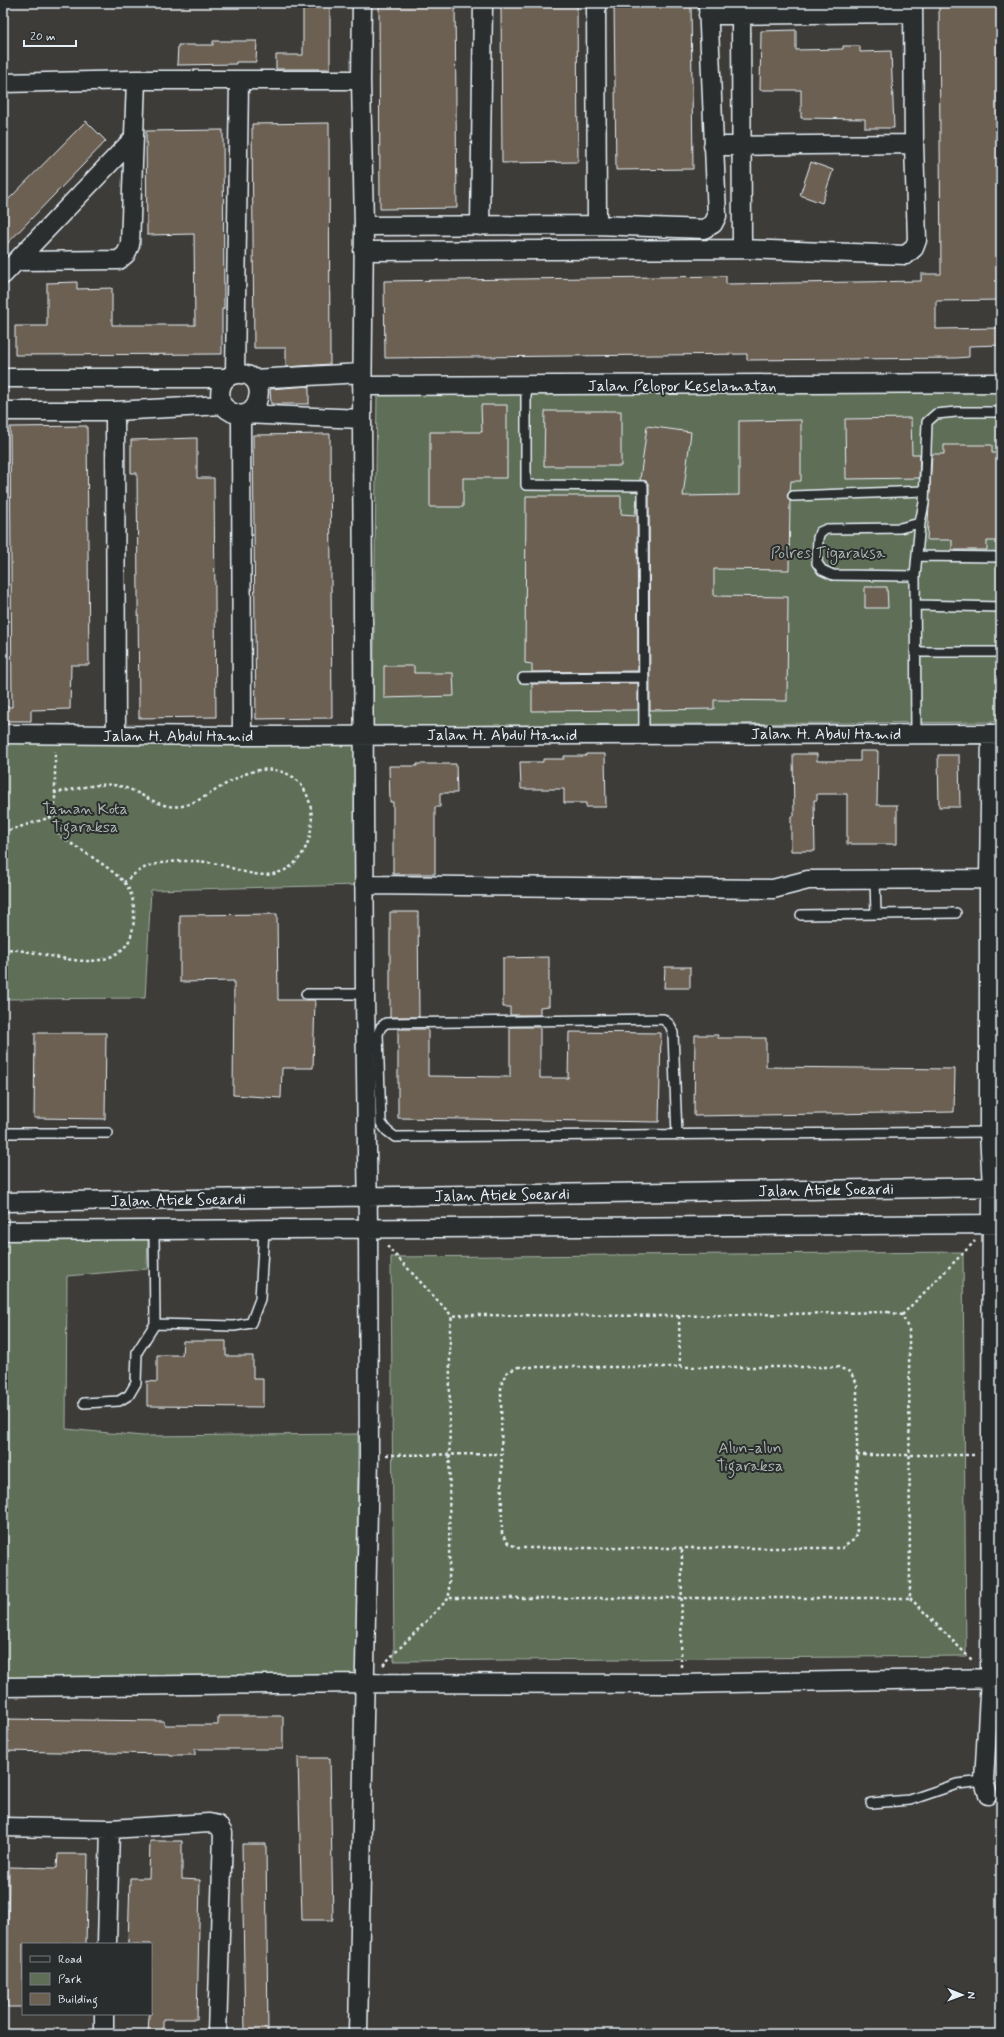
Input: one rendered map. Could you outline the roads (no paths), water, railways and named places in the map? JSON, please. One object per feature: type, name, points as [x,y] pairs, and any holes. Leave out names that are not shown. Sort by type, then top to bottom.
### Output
[{"type":"street","points":[[358,2034],[368,1455],[368,1227],[364,994],[362,380],[364,226],[361,80],[362,3]]},
{"type":"street","points":[[480,226],[483,3]]},
{"type":"street","points":[[596,3],[597,225]]},
{"type":"street","points":[[363,251],[742,249],[906,255],[914,248],[917,240],[914,144],[913,8],[741,14],[708,9],[717,216],[713,224],[704,229],[597,225],[364,226]]},
{"type":"street","points":[[741,14],[742,249]]},
{"type":"street","points":[[3,84],[136,80],[361,80]]},
{"type":"street","points":[[17,261],[119,260],[126,254],[130,245],[136,80]]},
{"type":"street","points":[[239,80],[231,376],[220,386],[219,396],[222,405],[230,413],[362,419]]},
{"type":"street","points":[[3,275],[134,139]]},
{"type":"street","points":[[713,146],[914,144]]},
{"type":"street","points":[[529,225],[529,249]]},
{"type":"street","points":[[3,378],[231,376],[245,374],[253,379],[259,388],[259,399],[254,409],[243,414]]},
{"type":"street","name":"Jalan Pelopor Keselamatan","points":[[253,379],[362,380],[526,386],[1001,383]]},
{"type":"street","points":[[3,411],[115,410],[222,405]]},
{"type":"street","points":[[115,410],[116,735]]},
{"type":"street","points":[[242,736],[243,414]]},
{"type":"street","name":"Jalan H. Abdul Hamid","points":[[3,734],[242,736],[916,733],[996,734]]},
{"type":"street","points":[[986,1788],[995,1678],[996,1481],[991,1455],[996,1393],[996,1187],[989,1132],[996,1007],[995,912],[989,880],[996,734]]},
{"type":"street","points":[[364,885],[773,890],[808,880],[989,880]]},
{"type":"street","name":"Jalan Atiek Soeardi","points":[[3,1202],[996,1187]]},
{"type":"street","name":"Jalan Atiek Soeardi","points":[[3,1231],[264,1230],[368,1227],[996,1224]]},
{"type":"street","points":[[3,1687],[365,1683],[681,1684],[995,1678]]},
{"type":"street","points":[[3,1827],[110,1829],[209,1823],[218,1825],[223,1833],[217,2034]]},
{"type":"street","points":[[106,1943],[110,1829]]},
{"type":"street","points":[[104,2015],[104,2034]]},
{"type":"lane","points":[[526,386],[526,486],[643,486],[644,734]]},
{"type":"lane","points":[[916,733],[915,576],[920,523],[924,503],[925,433],[927,422],[936,414],[951,412],[1001,412]]},
{"type":"lane","points":[[793,496],[924,491]]},
{"type":"lane","points":[[915,576],[833,575],[822,570],[817,563],[818,538],[820,532],[827,529],[900,528],[920,523]]},
{"type":"lane","points":[[918,556],[1001,557]]},
{"type":"lane","points":[[915,604],[1001,607]]},
{"type":"lane","points":[[915,652],[1001,652]]},
{"type":"lane","points":[[523,678],[643,677]]},
{"type":"lane","points":[[875,880],[876,914]]},
{"type":"lane","points":[[801,915],[956,913]]},
{"type":"lane","points":[[306,994],[364,994]]},
{"type":"lane","points":[[677,1135],[673,1033],[670,1025],[662,1019],[386,1023],[381,1026],[378,1034],[382,1123],[387,1131],[395,1137],[677,1135],[989,1132]]},
{"type":"lane","points":[[3,1133],[108,1133]]},
{"type":"lane","points":[[155,1324],[234,1326],[251,1323],[260,1299],[264,1230]]},
{"type":"lane","points":[[84,1403],[119,1401],[129,1395],[136,1383],[137,1352],[155,1324],[154,1231]]},
{"type":"lane","points":[[871,1803],[910,1800],[957,1784],[986,1788]]},
{"type":"park label","name":"Polres Tigaraksa","points":[[828,552]]},
{"type":"park label","name":"Taman Kota Tigaraksa","points":[[85,817]]},
{"type":"park label","name":"Alun-alun Tigaraksa","points":[[750,1456]]}]
